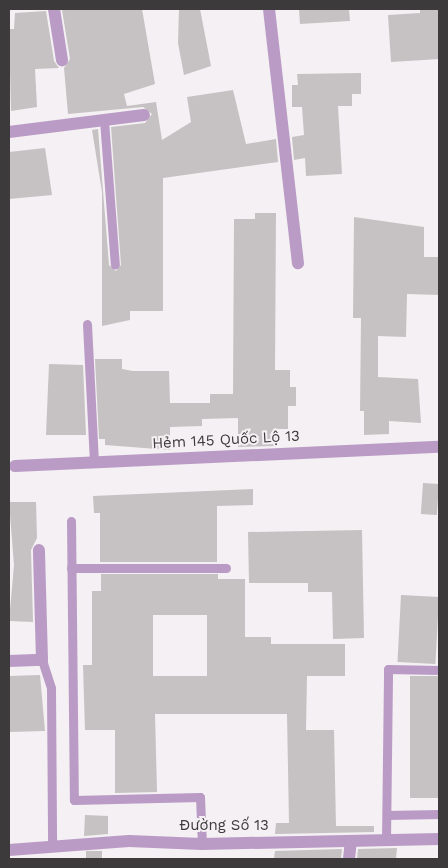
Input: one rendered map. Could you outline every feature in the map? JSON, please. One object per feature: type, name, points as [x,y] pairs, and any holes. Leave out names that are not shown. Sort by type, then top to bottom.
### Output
[{"type":"street","points":[[54,9],[62,60]]},
{"type":"street","points":[[268,9],[298,264]]},
{"type":"street","points":[[9,132],[144,115]]},
{"type":"street","name":"Hẻm 145 Quốc Lộ 13","points":[[15,466],[439,447]]},
{"type":"street","points":[[9,661],[42,660],[39,550]]},
{"type":"street","name":"Đường Số 13","points":[[9,850],[51,853],[129,841],[202,844],[439,839]]},
{"type":"street","points":[[350,859],[351,841]]},
{"type":"lane","points":[[104,120],[115,264]]},
{"type":"lane","points":[[87,324],[94,463]]},
{"type":"lane","points":[[70,521],[74,800],[200,797],[202,844]]},
{"type":"lane","points":[[71,568],[226,568]]},
{"type":"lane","points":[[42,660],[51,688],[51,853]]},
{"type":"lane","points":[[386,840],[388,669],[439,670]]},
{"type":"lane","points":[[387,815],[439,814]]},
{"type":"building","points":[[142,9],[155,84],[124,94],[127,106],[156,102],[162,140],[191,122],[187,97],[233,90],[246,144],[276,139],[278,162],[163,178],[163,311],[130,311],[130,320],[102,326],[102,192],[92,130],[98,129],[109,265],[116,271],[121,265],[111,127],[145,123],[152,114],[143,107],[68,114],[64,68],[70,59],[62,10]]},
{"type":"building","points":[[179,9],[200,9],[211,66],[184,75],[178,43]]},
{"type":"building","points":[[299,9],[349,9],[350,21],[300,24]]},
{"type":"building","points":[[420,9],[439,9],[439,59],[391,62],[388,15],[420,13]]},
{"type":"building","points":[[46,11],[54,61],[59,68],[35,69],[37,107],[11,111],[9,29],[14,29],[15,13]]},
{"type":"building","points":[[361,73],[361,94],[352,94],[352,106],[338,106],[342,174],[306,176],[305,158],[294,160],[292,137],[304,135],[302,107],[292,107],[292,85],[298,85],[297,74]]},
{"type":"building","points":[[45,148],[52,195],[9,199],[9,152]]},
{"type":"building","points":[[255,213],[276,213],[275,370],[290,370],[290,387],[296,387],[296,406],[288,406],[288,429],[276,429],[276,446],[238,447],[238,418],[202,419],[202,426],[170,427],[170,450],[105,445],[105,439],[99,439],[95,359],[122,359],[122,369],[133,371],[169,371],[170,403],[210,403],[210,394],[233,394],[234,219],[255,219]]},
{"type":"building","points":[[354,217],[424,227],[424,257],[439,257],[439,295],[407,294],[406,337],[378,336],[378,377],[418,379],[421,423],[389,421],[389,434],[364,435],[364,411],[360,411],[361,318],[353,318]]},
{"type":"building","points":[[49,364],[83,365],[86,435],[46,435]]},
{"type":"building","points":[[423,483],[439,484],[437,515],[421,514]]},
{"type":"building","points":[[253,489],[253,505],[217,506],[217,562],[100,562],[100,513],[94,513],[93,496]]},
{"type":"building","points":[[9,502],[36,502],[37,538],[31,550],[33,622],[9,621],[14,565]]},
{"type":"building","points":[[362,530],[364,638],[333,639],[332,592],[308,592],[308,583],[249,583],[248,532]]},
{"type":"building","points":[[101,574],[218,574],[218,579],[245,579],[245,637],[271,637],[271,644],[345,644],[345,676],[307,676],[306,730],[334,730],[336,826],[374,826],[374,832],[275,834],[276,823],[289,823],[287,714],[155,714],[157,792],[115,793],[115,730],[85,730],[83,665],[92,665],[92,591],[101,591]],"holes":[[[153,615],[207,615],[207,676],[153,676]]]},
{"type":"building","points":[[401,595],[439,597],[435,664],[397,662]]},
{"type":"building","points":[[40,675],[45,731],[9,732],[9,676]]},
{"type":"building","points":[[410,676],[439,676],[439,798],[410,798]]},
{"type":"building","points":[[85,815],[108,816],[108,834],[84,836]]},
{"type":"building","points":[[397,848],[396,859],[357,859],[358,849]]},
{"type":"building","points":[[342,849],[341,859],[274,859],[275,851]]},
{"type":"building","points":[[86,851],[102,851],[102,859],[86,859]]}]
